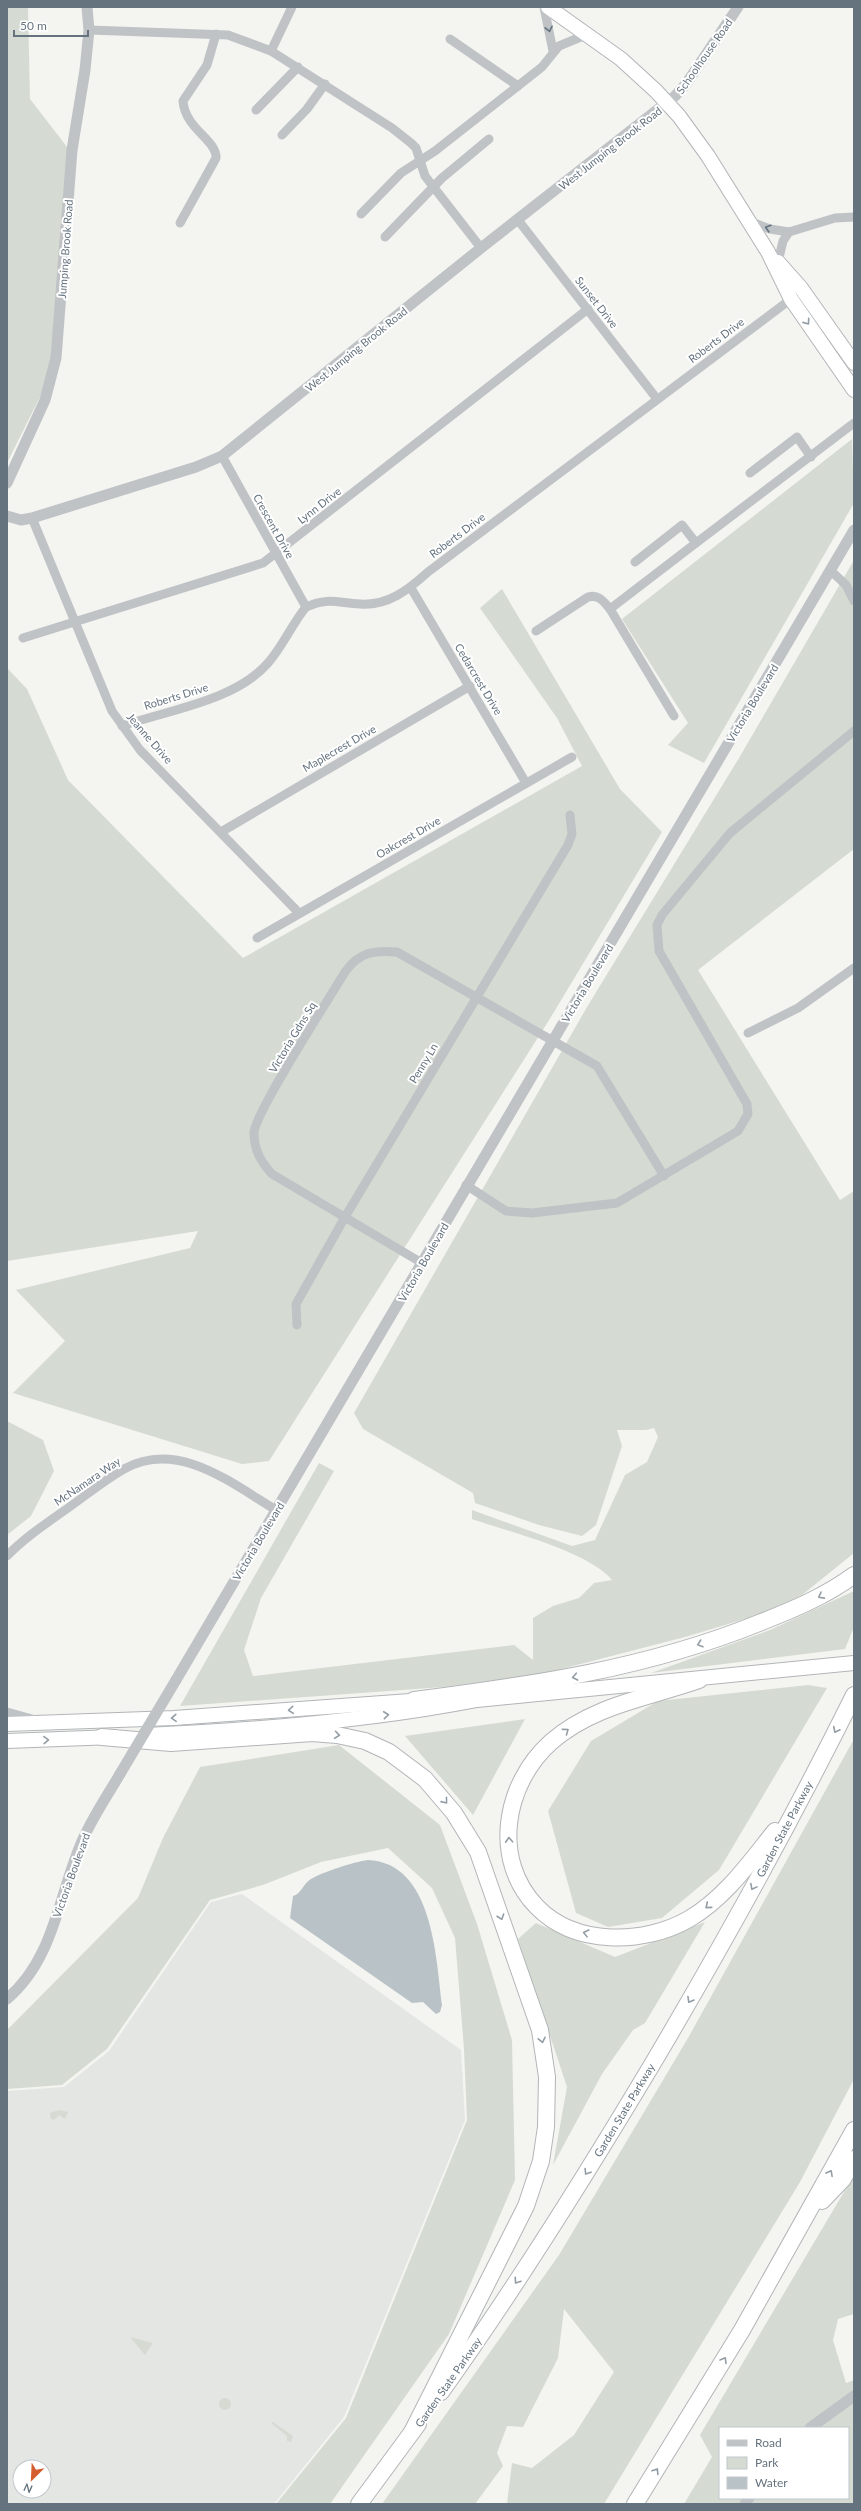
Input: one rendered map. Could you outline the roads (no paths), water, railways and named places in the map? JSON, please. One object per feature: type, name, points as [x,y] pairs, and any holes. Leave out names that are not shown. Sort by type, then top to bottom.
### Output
[{"type":"highway","points":[[548,7],[588,34],[633,69],[667,103],[708,156],[773,257],[801,288],[854,363]]},
{"type":"highway","points":[[773,257],[791,299],[854,390]]},
{"type":"highway","points":[[7,1724],[213,1716],[414,1700],[570,1677],[666,1655],[725,1636],[792,1609],[830,1591],[854,1575]]},
{"type":"highway","points":[[414,1700],[477,1700],[699,1680],[854,1663]]},
{"type":"highway","points":[[699,1680],[665,1692],[635,1698],[594,1714],[557,1737],[533,1761],[516,1792],[508,1828],[513,1865],[522,1888],[530,1899],[538,1908],[558,1923],[583,1932],[622,1938],[663,1931],[688,1920],[719,1896],[798,1803]]},
{"type":"highway","name":"Garden State Parkway","points":[[359,2504],[412,2432],[510,2292],[598,2155],[692,1996],[798,1803],[854,1695]]},
{"type":"highway","points":[[7,1741],[102,1738],[264,1728],[417,1712],[477,1700]]},
{"type":"highway","points":[[102,1738],[171,1743],[312,1733],[337,1735],[365,1741],[389,1752],[425,1780],[454,1813],[478,1852],[540,2030],[547,2078],[546,2127],[541,2161],[526,2206],[412,2432]]},
{"type":"highway","points":[[635,2504],[714,2377],[805,2220],[854,2130]]},
{"type":"highway","points":[[805,2220],[843,2179],[854,2159]]},
{"type":"street","name":"Jumping Brook Road","points":[[7,483],[45,400],[56,358],[72,150],[85,70],[89,30],[87,7]]},
{"type":"street","points":[[271,51],[292,7]]},
{"type":"street","points":[[544,7],[553,51]]},
{"type":"street","name":"Schoolhouse Road","points":[[667,103],[686,84],[738,7]]},
{"type":"street","points":[[89,30],[216,34],[238,37],[271,51],[325,84],[405,137],[416,148],[425,176],[481,248]]},
{"type":"street","points":[[180,222],[216,158],[209,144],[189,122],[183,101],[207,65],[216,34]]},
{"type":"street","points":[[361,214],[401,173],[420,161],[518,86],[546,63],[553,51],[564,42],[588,34]]},
{"type":"street","points":[[450,39],[518,86]]},
{"type":"street","points":[[256,110],[298,67]]},
{"type":"street","points":[[282,135],[307,109],[325,84]]},
{"type":"street","name":"West Jumping Brook Road","points":[[7,516],[21,520],[32,518],[196,468],[222,456],[481,248],[667,103]]},
{"type":"street","points":[[385,237],[433,187],[489,139]]},
{"type":"street","points":[[748,220],[770,229],[789,232],[835,218],[854,218]]},
{"type":"street","name":"Sunset Drive","points":[[518,220],[657,399]]},
{"type":"street","points":[[773,257],[789,232]]},
{"type":"street","name":"Roberts Drive","points":[[122,726],[221,694],[246,682],[274,656],[306,607],[327,600],[375,604],[393,598],[411,588],[428,572],[791,299]]},
{"type":"street","name":"Lynn Drive","points":[[23,638],[256,565],[276,554],[588,309]]},
{"type":"street","points":[[610,609],[854,423]]},
{"type":"street","points":[[750,474],[797,437],[811,457]]},
{"type":"street","name":"Crescent Drive","points":[[222,456],[306,607]]},
{"type":"street","name":"Jeanne Drive","points":[[32,518],[112,711],[122,726],[140,750],[299,913]]},
{"type":"street","points":[[635,562],[682,525],[696,544]]},
{"type":"street","name":"Victoria Boulevard","points":[[7,1999],[28,1977],[45,1949],[80,1845],[120,1774],[422,1263],[466,1185],[854,530]]},
{"type":"street","points":[[830,570],[846,585],[854,600]]},
{"type":"street","name":"Cedarcrest Drive","points":[[411,588],[526,783]]},
{"type":"street","points":[[536,631],[593,595],[601,598],[610,609],[674,716]]},
{"type":"street","name":"Maplecrest Drive","points":[[221,832],[470,686]]},
{"type":"street","points":[[466,1185],[506,1211],[532,1213],[617,1203],[738,1131],[748,1114],[747,1104],[659,951],[657,925],[662,915],[730,833],[854,731]]},
{"type":"street","name":"Oakcrest Drive","points":[[257,938],[572,757]]},
{"type":"street","name":"Penny Ln","points":[[297,1324],[296,1304],[345,1217],[475,997],[568,845],[572,834],[570,815]]},
{"type":"street","name":"Victoria Gdns Sq","points":[[422,1263],[272,1174],[259,1159],[254,1132],[268,1102],[352,961],[364,953],[380,950],[397,952],[552,1042],[598,1066],[664,1176]]},
{"type":"street","points":[[748,1033],[798,1008],[854,968]]},
{"type":"street","name":"McNamara Way","points":[[7,1556],[28,1537],[109,1478],[125,1468],[150,1460],[174,1459],[204,1468],[276,1510]]},
{"type":"street","points":[[7,1712],[49,1723]]},
{"type":"street","points":[[811,2427],[854,2396]]},
{"type":"water","points":[[368,1860],[390,1865],[406,1877],[418,1895],[427,1916],[437,1963],[442,2005],[440,2012],[436,2014],[423,2002],[412,2003],[290,1918],[293,1896],[296,1895],[311,1879],[338,1868]]}]
